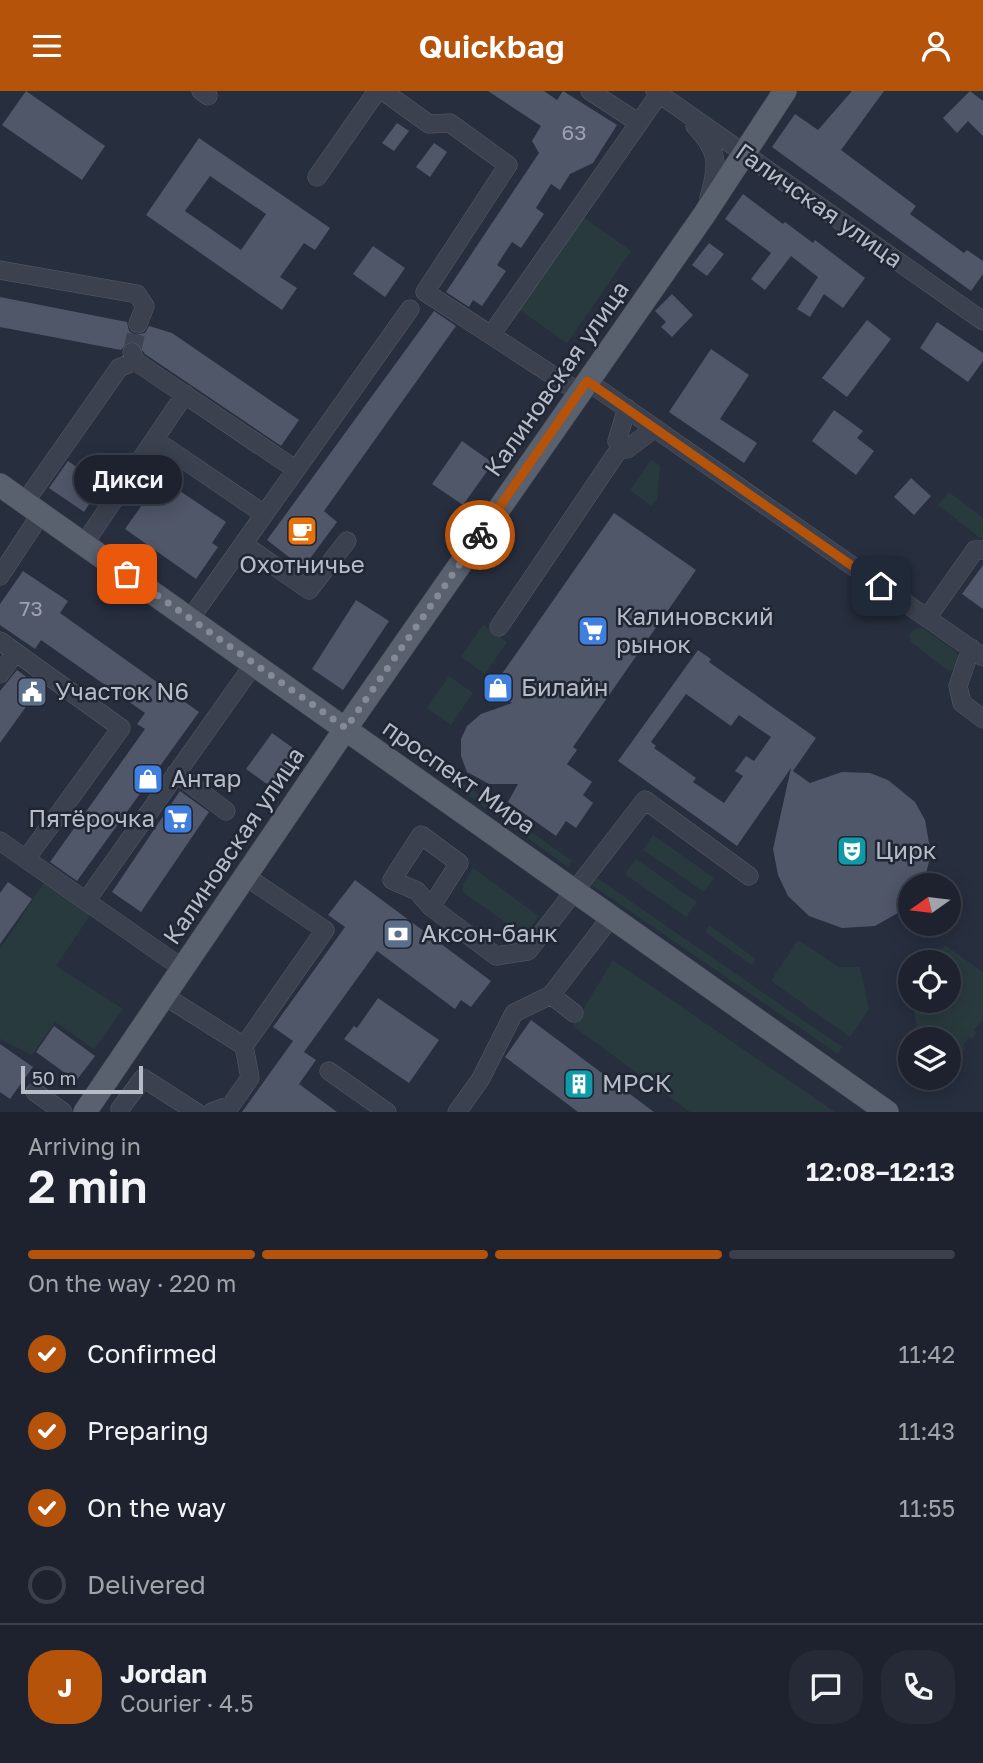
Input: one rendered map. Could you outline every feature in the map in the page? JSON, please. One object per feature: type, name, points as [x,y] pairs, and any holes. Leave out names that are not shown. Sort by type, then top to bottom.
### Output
[{"type":"main road","name":"Калиновская улица","points":[[91,1103],[346,728],[704,215],[785,91]]},
{"type":"main road","name":"проспект Мира","points":[[0,485],[887,1112]]},
{"type":"street","points":[[317,177],[377,91]]},
{"type":"street","points":[[383,91],[429,124],[450,123],[508,165],[425,292],[491,335],[626,408],[977,653],[958,686],[961,703],[983,719]]},
{"type":"street","points":[[590,91],[639,123]]},
{"type":"street","points":[[491,335],[639,123],[657,93]]},
{"type":"street","name":"Галичская улица","points":[[657,93],[983,321]]},
{"type":"street","points":[[676,106],[705,136],[715,155],[717,169],[704,215]]},
{"type":"street","points":[[0,270],[137,294],[145,306],[138,324]]},
{"type":"street","points":[[190,619],[410,309]]},
{"type":"street","points":[[0,576],[33,508],[119,368],[134,357],[295,470]]},
{"type":"street","points":[[84,544],[186,394]]},
{"type":"street","points":[[626,408],[617,441],[622,445],[628,449],[655,428]]},
{"type":"street","points":[[155,440],[264,514]]},
{"type":"street","points":[[499,627],[622,445]]},
{"type":"street","points":[[243,544],[309,590],[346,541]]},
{"type":"street","points":[[927,618],[975,550],[983,551]]},
{"type":"street","points":[[0,641],[121,728],[26,859]]},
{"type":"street","points":[[0,674],[15,653]]},
{"type":"street","points":[[86,901],[254,664]]},
{"type":"street","points":[[176,773],[226,811]]},
{"type":"street","points":[[431,907],[496,956],[528,951],[645,800],[749,876]]},
{"type":"street","points":[[1,843],[182,968]]},
{"type":"street","points":[[212,1112],[231,1105],[250,1078],[244,1047],[325,930],[245,876]]},
{"type":"street","points":[[457,1112],[481,1080],[514,1013],[551,995],[611,917]]},
{"type":"street","points":[[163,995],[244,1047]]},
{"type":"street","points":[[551,995],[574,1013]]},
{"type":"street","points":[[329,1071],[387,1112]]},
{"type":"street","points":[[91,1103],[122,1111],[142,1078],[196,1112]]},
{"type":"street","points":[[35,1091],[63,1112]]},
{"type":"shaded area","points":[[583,217],[631,251],[567,343],[518,309]]},
{"type":"shaded area","points":[[651,460],[660,466],[657,499],[651,506],[630,490]]},
{"type":"shaded area","points":[[949,492],[983,518],[983,540],[938,505]]},
{"type":"shaded area","points":[[483,625],[507,642],[485,674],[461,657]]},
{"type":"shaded area","points":[[922,628],[956,651],[959,663],[955,670],[947,670],[911,642],[909,635],[913,630]]},
{"type":"shaded area","points":[[449,676],[473,693],[451,725],[427,708]]},
{"type":"shaded area","points":[[399,737],[572,861],[568,867],[395,743]]},
{"type":"shaded area","points":[[653,835],[714,878],[704,892],[643,850]]},
{"type":"shaded area","points":[[636,859],[697,902],[686,917],[625,874]]},
{"type":"shaded area","points":[[473,868],[539,916],[527,933],[520,933],[463,892],[463,884]]},
{"type":"shaded area","points":[[597,878],[842,1047],[838,1054],[592,885]]},
{"type":"shaded area","points":[[44,883],[91,914],[56,966],[123,1009],[94,1049],[55,1022],[32,1055],[0,1039],[0,949]]},
{"type":"shaded area","points":[[709,925],[756,959],[752,965],[705,932]]},
{"type":"shaded area","points":[[798,940],[839,967],[860,967],[869,1009],[850,1037],[771,981]]},
{"type":"shaded area","points":[[961,957],[983,972],[983,1020],[974,1030],[977,1032],[972,1039],[969,1037],[963,1046],[965,1049],[961,1055],[961,1027],[917,1027],[914,1013],[961,1013]]},
{"type":"shaded area","points":[[613,960],[835,1112],[690,1112],[573,1026]]},
{"type":"building","points":[[26,91],[105,146],[82,180],[2,125]]},
{"type":"building","points":[[488,91],[544,91],[557,100],[563,91],[617,125],[593,163],[570,174],[560,190],[551,184],[536,208],[544,214],[521,248],[512,242],[497,265],[506,271],[482,306],[473,300],[469,307],[446,292],[539,153],[532,141],[541,126]]},
{"type":"building","points":[[852,91],[884,91],[841,150],[916,206],[910,214],[964,253],[967,250],[983,261],[983,274],[971,291],[772,147],[795,114],[818,130]]},
{"type":"building","points":[[970,91],[983,101],[983,136],[968,121],[957,133],[943,118]]},
{"type":"building","points":[[397,123],[409,131],[394,151],[382,143]]},
{"type":"building","points":[[199,138],[330,228],[315,250],[304,243],[280,277],[297,288],[282,310],[146,215]],"holes":[[[210,176],[266,214],[241,250],[185,211]]]},
{"type":"building","points":[[434,143],[447,152],[430,177],[416,167]]},
{"type":"building","points":[[743,194],[783,224],[785,222],[813,243],[815,240],[865,278],[843,308],[824,294],[810,317],[797,309],[818,277],[791,256],[765,290],[751,279],[771,253],[725,219]]},
{"type":"building","points":[[709,243],[724,254],[707,276],[692,265]]},
{"type":"building","points":[[373,246],[405,268],[385,297],[353,274]]},
{"type":"building","points":[[672,294],[693,315],[672,337],[661,327],[666,322],[655,311]]},
{"type":"building","points":[[0,297],[127,322],[129,331],[135,335],[145,333],[149,326],[172,333],[299,420],[281,446],[145,354],[135,341],[128,342],[121,350],[0,327]]},
{"type":"building","points":[[434,311],[456,326],[324,511],[337,522],[303,568],[267,540]]},
{"type":"building","points":[[867,320],[891,339],[847,397],[822,378]]},
{"type":"building","points":[[937,322],[983,353],[983,361],[968,382],[920,348]]},
{"type":"building","points":[[711,349],[749,375],[720,419],[757,443],[744,463],[669,412]]},
{"type":"building","points":[[834,410],[863,431],[857,438],[874,451],[856,475],[812,441]]},
{"type":"building","points":[[462,441],[493,463],[463,505],[432,484]]},
{"type":"building","points":[[68,461],[81,470],[85,464],[96,471],[91,478],[102,485],[84,512],[49,488]]},
{"type":"building","points":[[911,478],[931,496],[914,515],[894,497]]},
{"type":"building","points":[[168,483],[226,522],[212,543],[218,547],[196,579],[125,529],[149,495],[156,501]]},
{"type":"building","name":"Калиновский рынок","points":[[614,513],[696,570],[573,747],[577,750],[567,764],[592,782],[583,795],[593,803],[576,828],[566,821],[556,836],[508,802],[518,784],[489,784],[467,772],[461,756],[461,739],[467,726],[481,714],[512,703],[490,691]]},
{"type":"building","points":[[983,565],[983,609],[962,594]]},
{"type":"building","points":[[23,571],[68,601],[60,613],[199,712],[77,881],[50,862],[145,729],[137,724],[145,713],[41,640],[35,649],[0,625],[0,604]]},
{"type":"building","points":[[356,600],[389,621],[343,690],[312,669]]},
{"type":"building","points":[[698,650],[711,659],[709,662],[816,738],[793,771],[810,783],[842,772],[870,773],[888,780],[915,802],[925,820],[931,854],[926,873],[898,873],[898,913],[875,926],[842,928],[809,916],[788,896],[778,875],[773,849],[791,768],[737,846],[618,761]],"holes":[[[686,694],[731,726],[739,715],[771,737],[754,761],[746,756],[735,771],[743,776],[724,803],[693,782],[696,778],[654,748],[656,746],[651,742]]]},
{"type":"building","points":[[17,670],[40,687],[0,743],[0,691]]},
{"type":"building","points":[[272,733],[304,756],[278,792],[246,769]]},
{"type":"building","points":[[180,791],[209,812],[141,912],[112,892]]},
{"type":"building","points":[[355,880],[491,981],[471,1007],[461,1000],[455,1009],[377,951],[304,1052],[316,1060],[299,1084],[337,1112],[242,1112],[293,1041],[273,1027],[345,927],[328,915]]},
{"type":"building","points":[[8,882],[32,899],[0,944],[0,893]]},
{"type":"building","points":[[378,998],[439,1040],[409,1083],[344,1039],[354,1026],[357,1028]]},
{"type":"building","name":"МРСК","points":[[531,1020],[654,1112],[578,1112],[505,1057]]},
{"type":"building","points":[[54,1026],[95,1056],[76,1081],[36,1052]]},
{"type":"building","points":[[0,1044],[33,1067],[10,1099],[0,1092]]},
{"type":"tunnel","points":[[132,352],[138,324]]},
{"type":"way so far","points":[[127,574],[346,728],[480,535]]},
{"type":"place","name":"Охотничье","points":[[302,531]]},
{"type":"place","name":"Дикси","points":[[127,574]]},
{"type":"place","name":"Калиновский рынок","points":[[593,631]]},
{"type":"place","name":"Билайн","points":[[498,688]]},
{"type":"place","name":"Участок N6","points":[[32,692]]},
{"type":"place","name":"Антар","points":[[148,779]]},
{"type":"place","name":"Пятёрочка","points":[[178,819]]},
{"type":"place","name":"Цирк","points":[[852,851]]},
{"type":"place","name":"Аксон-банк","points":[[398,934]]},
{"type":"place","name":"МРСК","points":[[579,1084]]},
{"type":"route","points":[[480,535],[587,381],[881,586]]}]
